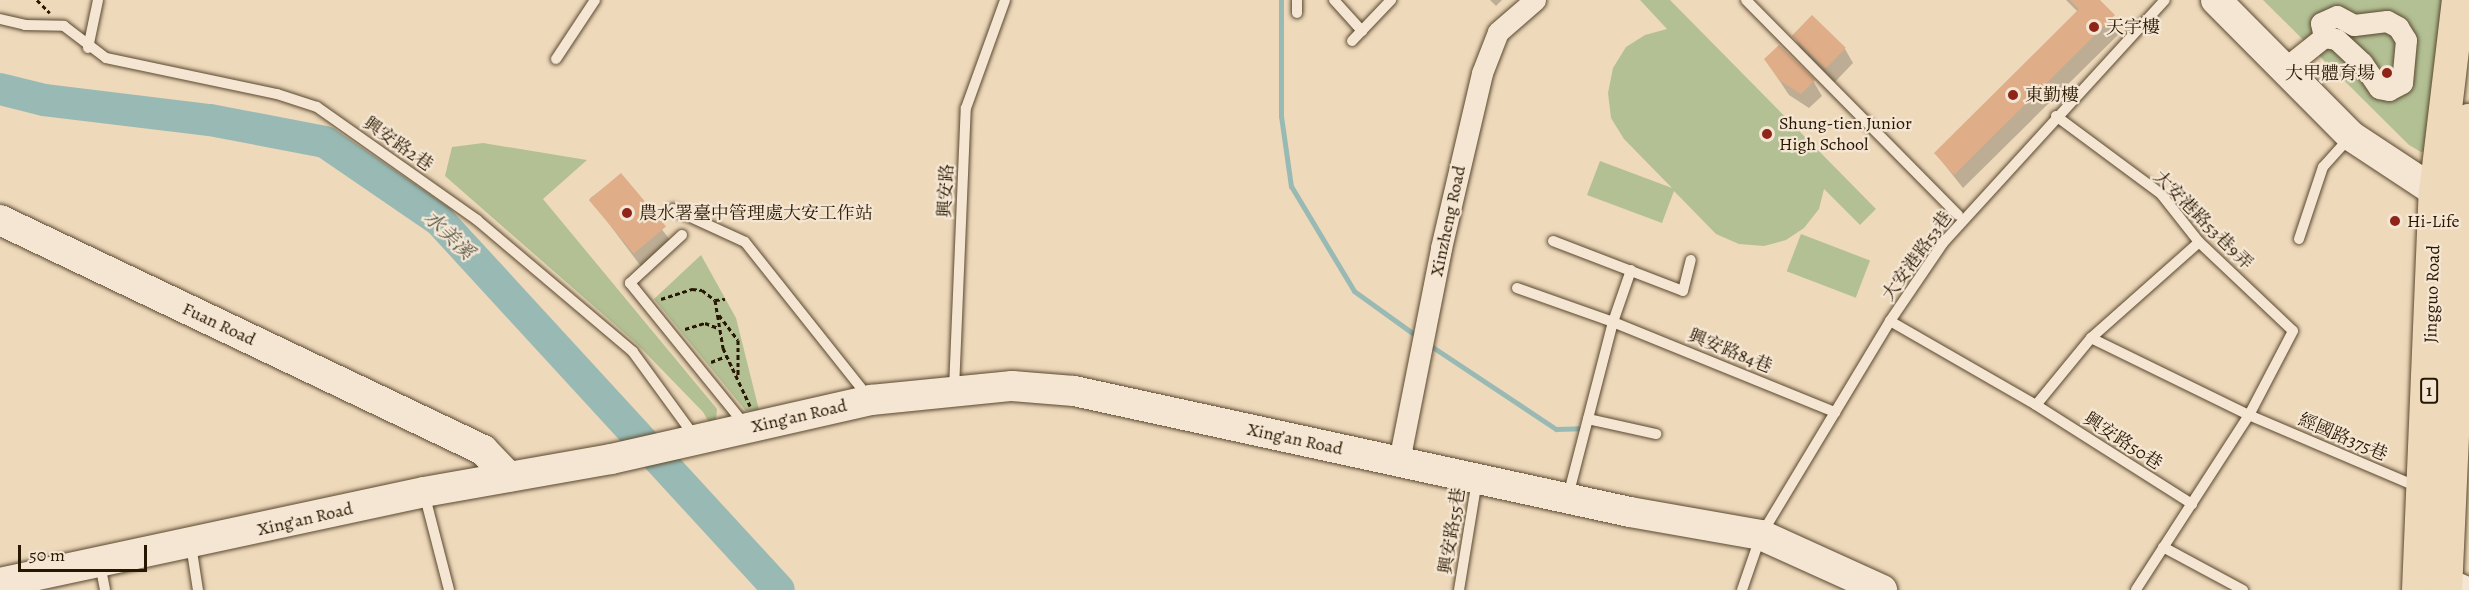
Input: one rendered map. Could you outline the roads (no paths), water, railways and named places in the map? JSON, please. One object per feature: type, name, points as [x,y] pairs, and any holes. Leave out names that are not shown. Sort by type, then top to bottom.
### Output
[{"type":"main road","name":"Jingguo Road","points":[[2439,585],[2462,397],[2458,203],[2458,0]]},
{"type":"main road","name":"Jingguo Road","points":[[2439,585],[2423,489],[2469,120]]},
{"type":"street","name":"Xinzheng Road","points":[[1399,461],[1441,249],[1482,73],[1498,32],[1535,0]]},
{"type":"street","points":[[2216,0],[2350,136],[2458,203]]},
{"type":"street","points":[[2284,69],[2334,32]]},
{"type":"street","name":"Fuan Road","points":[[0,220],[483,450],[509,477]]},
{"type":"street","name":"Xing’an Road","points":[[0,583],[102,576],[190,545],[424,492],[611,459],[697,440],[749,420],[871,400],[1012,386],[1074,391],[1568,497],[1761,535],[1881,590]]},
{"type":"street","name":"Fuan Road","points":[[438,429],[459,450],[474,482]]},
{"type":"lane","points":[[88,48],[98,0]]},
{"type":"lane","points":[[556,59],[595,0]]},
{"type":"lane","name":"興安路","points":[[954,390],[966,108],[1005,0]]},
{"type":"lane","points":[[1297,0],[1297,12]]},
{"type":"lane","points":[[1334,0],[1362,31]]},
{"type":"lane","points":[[1352,41],[1391,0]]},
{"type":"lane","points":[[1746,0],[1958,215]]},
{"type":"lane","name":"大安港路53巷","points":[[1742,590],[1761,535],[1890,321],[1942,243],[2164,0]]},
{"type":"lane","name":"興安路2巷","points":[[0,19],[25,25],[64,26],[88,48],[105,58],[277,94],[317,107],[477,220],[633,351],[697,440]]},
{"type":"lane","name":"大安港路53巷9弄","points":[[2056,116],[2161,194],[2199,242],[2293,331],[2249,415]]},
{"type":"lane","points":[[2299,239],[2323,167],[2350,136]]},
{"type":"lane","points":[[673,208],[746,243],[871,400]]},
{"type":"lane","points":[[682,235],[630,283],[675,339],[749,420]]},
{"type":"lane","points":[[1552,241],[1683,291],[1690,260]]},
{"type":"lane","points":[[2036,405],[2091,338],[2199,242]]},
{"type":"lane","points":[[1568,497],[1613,322],[1630,270]]},
{"type":"lane","name":"興安路84巷","points":[[1517,288],[1613,322],[1835,412]]},
{"type":"lane","name":"興安路50巷","points":[[1890,321],[2036,405],[2192,504]]},
{"type":"lane","name":"經國路375巷","points":[[2091,338],[2249,415],[2423,489]]},
{"type":"lane","points":[[2136,590],[2249,415]]},
{"type":"lane","points":[[1588,418],[1656,434]]},
{"type":"lane","name":"興安路55巷","points":[[1459,590],[1478,477]]},
{"type":"lane","points":[[424,492],[449,590]]},
{"type":"lane","points":[[190,545],[198,590]]},
{"type":"lane","points":[[2163,548],[2243,590]]},
{"type":"waterway","points":[[1281,0],[1281,116],[1291,186],[1354,291],[1418,337]]},
{"type":"waterway","name":"水美溪","points":[[0,89],[44,100],[210,120],[325,142],[439,220],[779,590]]},
{"type":"waterway","points":[[1428,344],[1556,429],[1581,428]]},
{"type":"place","name":"天宇樓","points":[[2094,27]]},
{"type":"place","name":"大甲體育場","points":[[2387,73]]},
{"type":"place","name":"東勤樓","points":[[2013,95]]},
{"type":"place","name":"Shung-tien Junior High School","points":[[1767,134]]},
{"type":"place","name":"農水署臺中管理處大安工作站","points":[[627,213]]},
{"type":"place","name":"Hi-Life","points":[[2395,221]]}]
